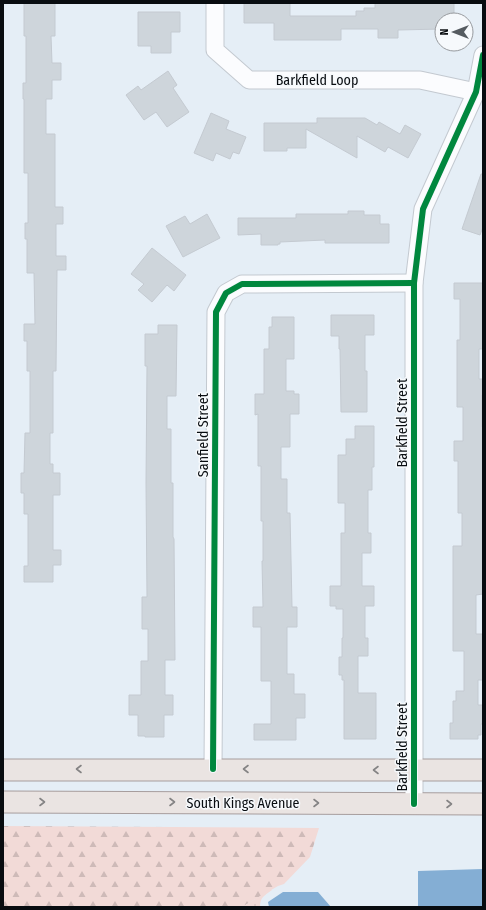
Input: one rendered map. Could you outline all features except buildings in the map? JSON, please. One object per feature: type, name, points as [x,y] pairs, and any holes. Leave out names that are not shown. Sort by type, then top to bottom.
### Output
[{"type":"main road","points":[[3,770],[483,770]]},
{"type":"main road","name":"South Kings Avenue","points":[[3,802],[483,804]]},
{"type":"street","name":"Barkfield Loop","points":[[215,3],[215,50],[249,80],[420,80],[476,92]]},
{"type":"street","name":"Barkfield Street","points":[[414,804],[414,283],[423,209],[476,92],[483,55]]},
{"type":"street","name":"Sanfield Street","points":[[213,769],[216,312],[226,293],[242,284],[414,283]]},
{"type":"green space","points":[[3,826],[319,828],[310,857],[284,884],[242,907],[3,907]]},
{"type":"green space","points":[[272,890],[262,899],[260,907],[242,907]]},
{"type":"water","points":[[483,869],[483,907],[418,907],[418,871]]},
{"type":"water","points":[[283,892],[318,892],[331,907],[269,907],[268,902]]},
{"type":"cycle path","points":[[414,804],[414,283],[423,209],[476,92],[483,55]]},
{"type":"cycle path","points":[[213,769],[216,312],[226,293],[242,284],[414,283]]}]
